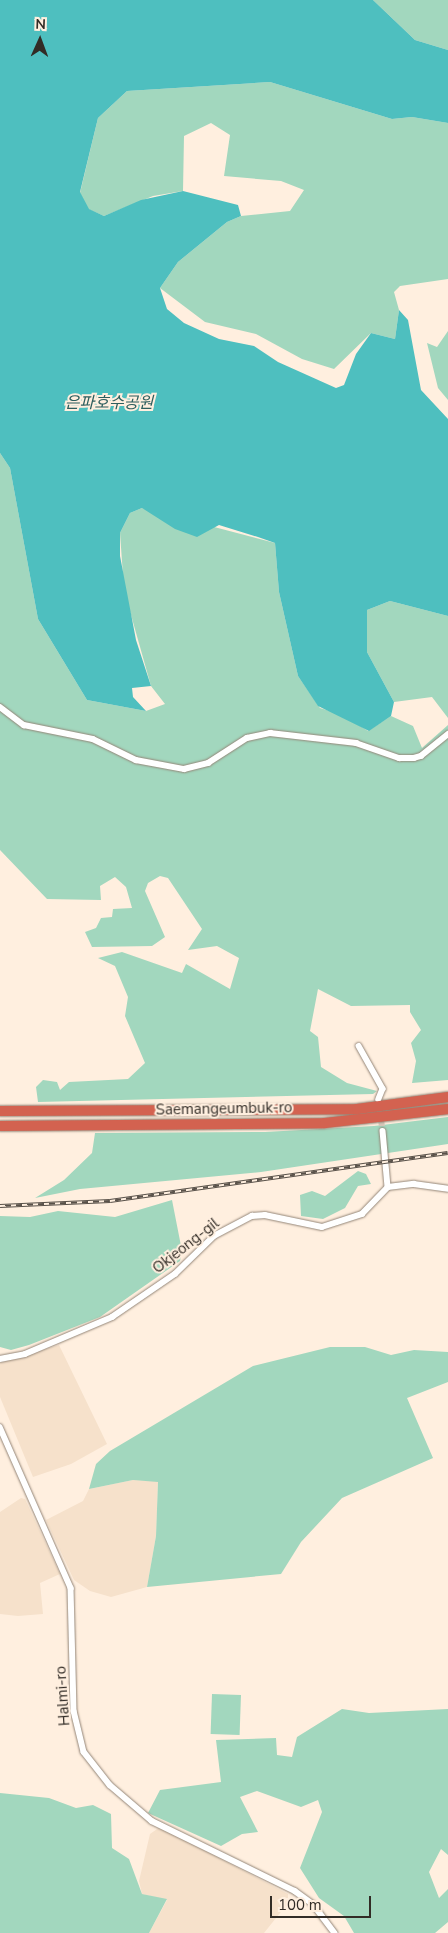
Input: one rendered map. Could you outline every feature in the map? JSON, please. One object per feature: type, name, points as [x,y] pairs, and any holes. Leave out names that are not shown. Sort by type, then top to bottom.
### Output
[{"type":"highway","name":"Saemangeumbuk-ro","points":[[0,1112],[338,1109],[448,1097]]},
{"type":"highway","name":"Saemangeumbuk-ro","points":[[0,1126],[325,1123],[448,1109]]},
{"type":"street","points":[[0,707],[24,725],[93,739],[136,760],[184,769],[208,763],[247,738],[270,733],[356,743],[400,758],[421,756],[448,734]]},
{"type":"street","points":[[358,1046],[383,1089],[379,1099]]},
{"type":"street","points":[[383,1132],[388,1187],[414,1184],[448,1189]]},
{"type":"street","name":"Okjeong-gil","points":[[0,1359],[25,1354],[112,1317],[174,1274],[214,1236],[252,1216],[265,1214],[322,1227],[344,1223],[368,1209],[388,1187]]},
{"type":"street","name":"Halmi-ro","points":[[0,1427],[71,1588],[74,1711],[84,1752],[110,1785],[152,1821],[295,1891],[313,1904],[335,1933]]},
{"type":"shaded area","points":[[59,1345],[107,1444],[71,1464],[33,1477],[0,1397],[0,1363]]},
{"type":"shaded area","points":[[133,1480],[158,1481],[156,1536],[147,1587],[111,1597],[90,1591],[74,1580],[46,1520],[83,1501],[89,1489]]},
{"type":"shaded area","points":[[21,1498],[25,1499],[60,1574],[40,1583],[43,1614],[18,1616],[0,1614],[0,1512]]},
{"type":"shaded area","points":[[160,1827],[288,1894],[288,1903],[264,1933],[149,1933],[167,1900],[142,1894],[139,1881],[150,1834]]},
{"type":"green space","points":[[373,0],[448,0],[448,50],[415,40]]},
{"type":"green space","points":[[270,82],[392,119],[412,117],[448,123],[448,279],[400,286],[394,292],[399,310],[395,339],[371,333],[334,369],[302,359],[256,334],[205,322],[160,288],[178,262],[227,222],[241,216],[290,211],[304,190],[281,181],[224,176],[230,135],[211,123],[184,136],[183,191],[153,196],[104,216],[88,209],[80,193],[98,118],[127,91]]},
{"type":"green space","points":[[448,331],[448,400],[438,388],[427,343],[437,347]]},
{"type":"green space","points":[[0,453],[10,468],[38,619],[87,700],[146,711],[165,704],[151,686],[124,590],[120,533],[130,513],[142,508],[275,543],[279,592],[298,676],[320,708],[343,715],[368,731],[391,716],[413,726],[422,748],[448,725],[448,1080],[412,1083],[416,1061],[411,1043],[421,1030],[410,1012],[410,1005],[351,1006],[318,989],[310,1031],[318,1037],[321,1067],[347,1083],[377,1091],[373,1094],[38,1102],[36,1087],[43,1080],[57,1082],[60,1090],[69,1082],[128,1079],[145,1063],[125,1016],[128,997],[115,966],[98,958],[122,952],[182,973],[186,964],[230,989],[239,958],[217,946],[188,950],[202,929],[168,878],[160,876],[148,883],[145,891],[165,937],[152,946],[92,947],[85,932],[96,928],[101,918],[112,917],[113,909],[132,908],[126,887],[115,877],[100,886],[101,900],[47,899],[0,850]]},
{"type":"green space","points":[[390,601],[448,616],[448,718],[432,697],[394,702],[367,652],[367,610]]},
{"type":"green space","points":[[448,1117],[448,1144],[261,1172],[80,1189],[35,1198],[64,1180],[92,1153],[95,1133],[265,1132],[374,1126]]},
{"type":"green space","points":[[358,1171],[366,1174],[371,1184],[358,1186],[345,1208],[323,1219],[301,1216],[300,1195],[312,1191],[325,1196]]},
{"type":"green space","points":[[172,1200],[182,1251],[180,1261],[100,1317],[29,1345],[11,1350],[0,1347],[0,1216],[30,1217],[58,1211],[115,1217]]},
{"type":"green space","points":[[330,1347],[365,1347],[391,1355],[414,1350],[448,1352],[448,1382],[407,1398],[433,1458],[342,1498],[301,1542],[281,1574],[147,1587],[156,1536],[158,1482],[133,1480],[89,1489],[96,1464],[110,1451],[253,1366]]},
{"type":"green space","points":[[212,1694],[241,1695],[240,1735],[211,1734]]},
{"type":"green space","points":[[342,1709],[369,1713],[448,1709],[448,1855],[441,1849],[429,1872],[439,1898],[448,1889],[448,1922],[435,1933],[354,1933],[344,1916],[319,1898],[300,1868],[322,1812],[318,1800],[301,1807],[257,1791],[240,1797],[258,1832],[242,1834],[221,1846],[148,1813],[160,1790],[221,1782],[216,1740],[276,1738],[277,1755],[292,1757],[297,1737]]},
{"type":"green space","points":[[0,1793],[49,1798],[76,1808],[93,1805],[111,1814],[112,1848],[129,1859],[142,1894],[167,1899],[149,1933],[0,1933]]},
{"type":"water","name":"은파호수공원","points":[[0,0],[373,0],[415,40],[448,50],[448,123],[412,117],[392,119],[270,82],[127,91],[98,118],[80,192],[89,209],[104,216],[141,200],[183,191],[238,205],[241,216],[227,222],[178,262],[160,288],[167,309],[184,323],[219,339],[254,346],[278,362],[336,388],[344,385],[356,354],[371,333],[395,339],[399,310],[408,320],[421,390],[448,419],[448,616],[390,601],[367,610],[367,652],[394,702],[391,716],[369,731],[318,706],[298,676],[279,592],[275,543],[258,537],[219,525],[197,537],[175,529],[142,508],[130,513],[120,533],[120,556],[136,640],[151,686],[132,688],[133,697],[146,711],[87,700],[38,619],[10,468],[0,453]]},
{"type":"tunnel","points":[[379,1104],[383,1131]]},
{"type":"railway","points":[[0,1206],[110,1201],[448,1153]]}]
